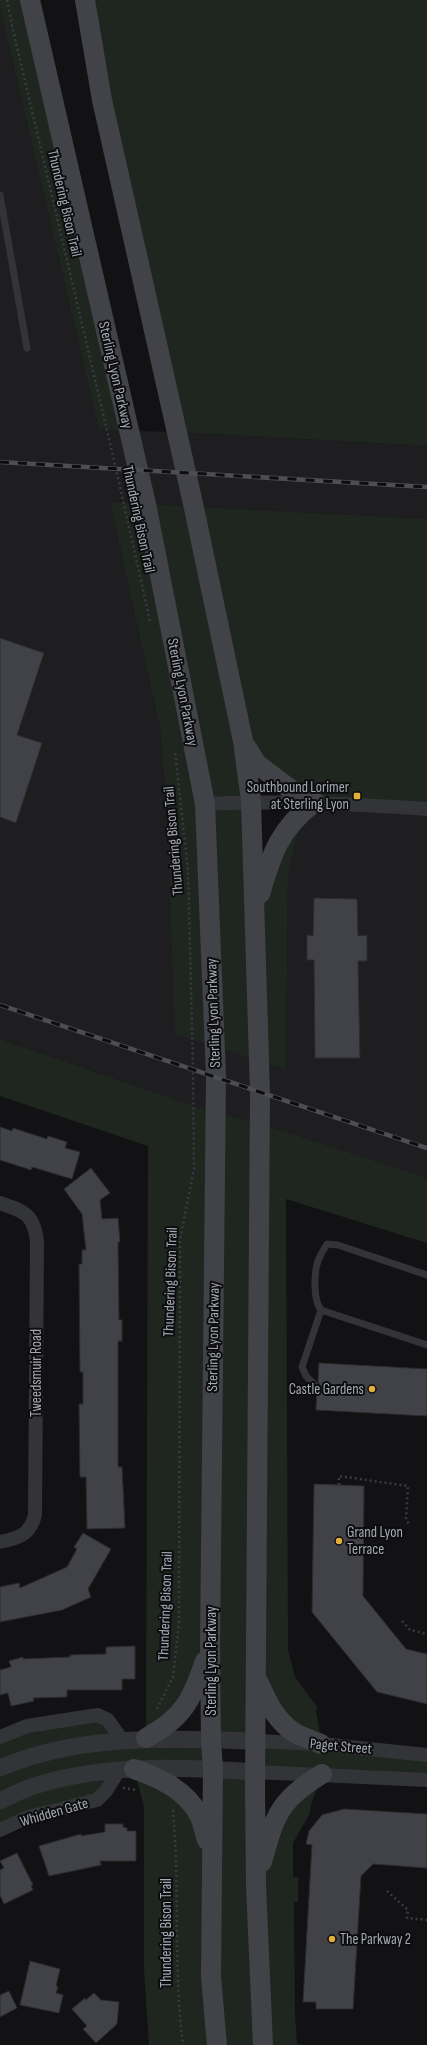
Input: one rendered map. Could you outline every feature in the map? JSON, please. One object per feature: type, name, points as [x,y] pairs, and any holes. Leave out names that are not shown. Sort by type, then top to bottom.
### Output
[{"type":"main road","name":"Sterling Lyon Parkway","points":[[30,0],[146,504],[205,804],[216,1077],[210,1740],[213,1769],[211,1977],[217,2045]]},
{"type":"main road","points":[[84,0],[102,100],[193,501],[243,741],[251,801],[256,912],[260,1093],[255,1772],[256,1885],[263,2045]]},
{"type":"main road","points":[[243,741],[257,764],[290,790],[315,802],[296,816],[282,834],[267,871],[256,912]]},
{"type":"main road","points":[[146,1738],[164,1728],[182,1711],[196,1688],[210,1646]]},
{"type":"main road","points":[[256,1676],[269,1706],[283,1722],[295,1733],[322,1744]]},
{"type":"main road","points":[[126,1769],[162,1779],[185,1796],[200,1816],[212,1858]]},
{"type":"main road","points":[[256,1885],[276,1818],[287,1799],[301,1787],[322,1774]]},
{"type":"street","points":[[205,804],[251,801],[315,802],[427,809]]},
{"type":"street","name":"Tweedsmuir Road","points":[[0,1203],[23,1212],[32,1219],[36,1230],[37,1242],[35,1515],[32,1526],[27,1532],[12,1539],[0,1542]]},
{"type":"street","points":[[0,1737],[26,1726],[98,1715],[108,1720],[122,1740]]},
{"type":"street","points":[[0,1768],[22,1759],[91,1744],[122,1740],[146,1738],[256,1741]]},
{"type":"street","name":"Paget Street","points":[[256,1741],[322,1744],[427,1755]]},
{"type":"street","name":"Whidden Gate","points":[[0,1830],[28,1817],[97,1800],[126,1769]]},
{"type":"street","name":"Whidden Gate","points":[[0,1801],[31,1787],[79,1776],[126,1769],[213,1769],[255,1772]]},
{"type":"street","name":"Paget Street","points":[[255,1772],[427,1780]]},
{"type":"lane","points":[[0,195],[1,211],[26,348]]},
{"type":"lane","points":[[427,1275],[338,1245],[327,1244],[318,1262],[315,1298],[317,1304],[322,1310],[427,1345]]},
{"type":"lane","points":[[315,1385],[306,1376],[302,1367],[322,1310]]},
{"type":"path","name":"Thundering Bison Trail","points":[[7,0],[116,469],[150,625]]},
{"type":"path","name":"Thundering Bison Trail","points":[[153,1713],[173,1678],[179,1623],[180,1240],[194,1169],[188,870],[175,747]]},
{"type":"path","points":[[339,1485],[339,1476],[408,1486],[406,1520],[410,1525]]},
{"type":"path","points":[[402,1621],[410,1630],[427,1634]]},
{"type":"path","points":[[108,1787],[137,1790],[142,1792]]},
{"type":"path","name":"Thundering Bison Trail","points":[[182,2045],[178,2002],[176,1848],[173,1807],[185,1796]]},
{"type":"path","points":[[387,1890],[408,1910],[407,1918],[427,1920]]},
{"type":"shaded area","points":[[0,0],[30,0],[129,431],[99,430],[0,8]]},
{"type":"shaded area","points":[[85,0],[427,0],[427,446],[177,432]]},
{"type":"shaded area","points":[[0,8],[99,430],[177,432],[427,446],[427,519],[110,502],[160,729],[167,811],[259,1059],[286,1069],[288,875],[296,840],[315,802],[427,809],[427,1178],[284,1131],[194,1106],[0,1039]]},
{"type":"shaded area","points":[[110,502],[427,519],[427,809],[314,802],[296,840],[288,875],[286,1069],[175,1034],[167,811],[160,729]],"holes":[[[257,764],[314,802],[267,871],[256,910]]]},
{"type":"shaded area","points":[[0,1039],[194,1106],[284,1131],[427,1178],[427,1243],[286,1199],[288,1650],[295,1677],[317,1707],[316,1711],[322,1744],[427,1755],[427,1780],[322,1774],[311,1805],[310,1813],[293,1843],[293,1877],[298,1877],[298,1902],[294,1902],[295,2014],[297,2044],[302,2045],[149,2045],[144,1968],[144,1807],[134,1769],[106,1791],[0,1830],[0,1737],[98,1715],[114,1730],[146,1738],[148,1146],[0,1096]],"holes":[[[210,1647],[210,1739],[147,1738],[164,1728]],[[257,1677],[295,1733],[256,1741]],[[211,1740],[255,1741],[255,1771],[213,1769]],[[135,1769],[213,1769],[200,1816]],[[255,1772],[321,1775],[301,1787],[256,1883]]]},
{"type":"building","points":[[0,638],[44,653],[17,735],[42,743],[16,823],[0,817]]},
{"type":"building","points":[[314,898],[357,899],[358,936],[367,935],[367,961],[358,961],[360,1058],[315,1058],[314,960],[307,960],[307,935],[313,936]]},
{"type":"building","points":[[0,1127],[12,1131],[13,1128],[47,1139],[48,1136],[67,1142],[65,1148],[80,1152],[72,1179],[32,1167],[31,1170],[0,1160]]},
{"type":"building","points":[[91,1168],[110,1193],[100,1200],[102,1219],[118,1218],[120,1242],[118,1242],[119,1320],[122,1320],[122,1341],[118,1341],[118,1467],[122,1467],[125,1528],[87,1529],[86,1477],[80,1477],[79,1404],[83,1404],[83,1372],[80,1372],[79,1264],[82,1264],[82,1250],[86,1250],[82,1214],[64,1189]]},
{"type":"building","name":"Castle Gardens","points":[[319,1363],[427,1369],[427,1416],[316,1410],[317,1389],[320,1386],[318,1381]]},
{"type":"building","name":"Grand Lyon Terrace","points":[[314,1484],[364,1486],[363,1596],[406,1649],[427,1654],[427,1704],[377,1692],[312,1612]]},
{"type":"building","points":[[83,1533],[111,1549],[88,1589],[91,1597],[62,1610],[0,1622],[0,1587],[19,1583],[20,1588],[67,1567],[77,1549],[74,1547]]},
{"type":"building","points":[[135,1646],[135,1679],[122,1679],[122,1690],[67,1690],[67,1697],[33,1698],[34,1701],[11,1706],[8,1693],[0,1695],[0,1670],[11,1667],[9,1661],[23,1657],[23,1659],[106,1654],[106,1647]]},
{"type":"building","name":"The Parkway 2","points":[[344,1809],[427,1814],[427,1868],[373,1864],[361,1876],[353,2009],[316,2009],[316,2002],[303,2002],[312,1845],[306,1844],[309,1831],[322,1815]]},
{"type":"building","points":[[105,1824],[123,1824],[123,1827],[127,1828],[127,1831],[136,1831],[136,1861],[100,1861],[101,1865],[49,1876],[39,1846],[81,1834],[81,1836],[105,1832]]},
{"type":"building","points":[[17,1853],[33,1885],[31,1886],[33,1890],[4,1904],[0,1895],[0,1870],[4,1868],[0,1861]]},
{"type":"building","points":[[30,1961],[60,1969],[56,1986],[58,1987],[56,1993],[63,1995],[59,2013],[20,2005]]},
{"type":"building","points":[[9,1991],[17,2008],[0,2017],[0,1995]]},
{"type":"building","points":[[94,1993],[101,2000],[119,2002],[117,2024],[96,2043],[83,2029],[87,2026],[72,2009],[85,1998],[86,2000]]},
{"type":"railway","points":[[0,462],[427,487]]},
{"type":"railway","points":[[0,1005],[427,1148]]},
{"type":"place","name":"Southbound Lorimer at Sterling Lyon","points":[[357,796]]},
{"type":"place","name":"Castle Gardens","points":[[372,1389]]},
{"type":"place","name":"Grand Lyon Terrace","points":[[339,1541]]},
{"type":"place","name":"The Parkway 2","points":[[332,1939]]}]
